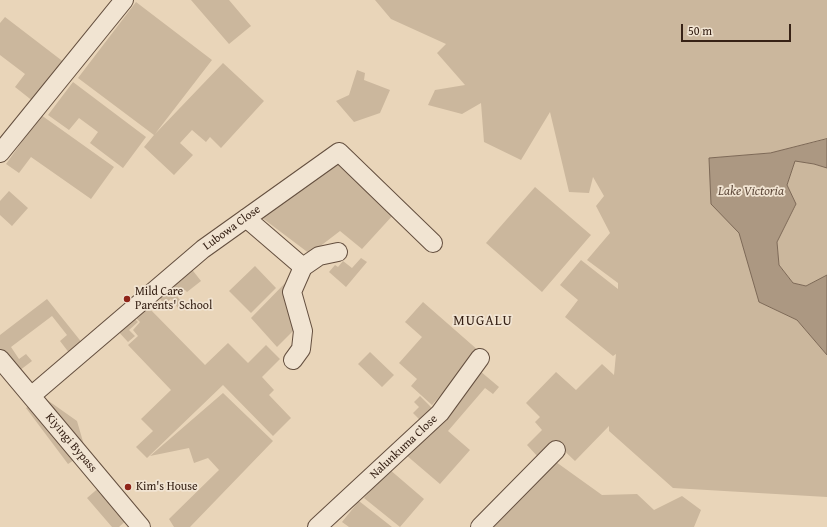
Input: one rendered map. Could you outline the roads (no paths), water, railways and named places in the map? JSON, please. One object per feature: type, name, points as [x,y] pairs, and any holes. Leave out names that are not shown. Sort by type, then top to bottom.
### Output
[{"type":"street","points":[[0,153],[124,0]]},
{"type":"street","name":"Lubowa Close","points":[[31,396],[203,249],[339,152],[433,242]]},
{"type":"street","points":[[246,218],[303,267]]},
{"type":"street","points":[[293,360],[301,349],[303,331],[292,292],[303,267],[319,256],[338,252]]},
{"type":"street","name":"Nalunkuma Close","points":[[317,527],[440,413],[480,358]]},
{"type":"street","name":"Kiyingi Bypass","points":[[0,359],[141,527]]},
{"type":"street","points":[[480,527],[556,450]]},
{"type":"water","name":"Lake Victoria","points":[[827,139],[827,168],[795,161],[787,185],[796,204],[777,242],[779,265],[793,283],[806,286],[827,275],[827,355],[797,320],[759,302],[739,233],[711,204],[709,158],[770,153]]},
{"type":"place","name":"Mild Care Parents' School","points":[[127,299]]},
{"type":"place","name":"Kim's House","points":[[128,487]]},
{"type":"district","name":"MUGALU","points":[[483,321]]}]
